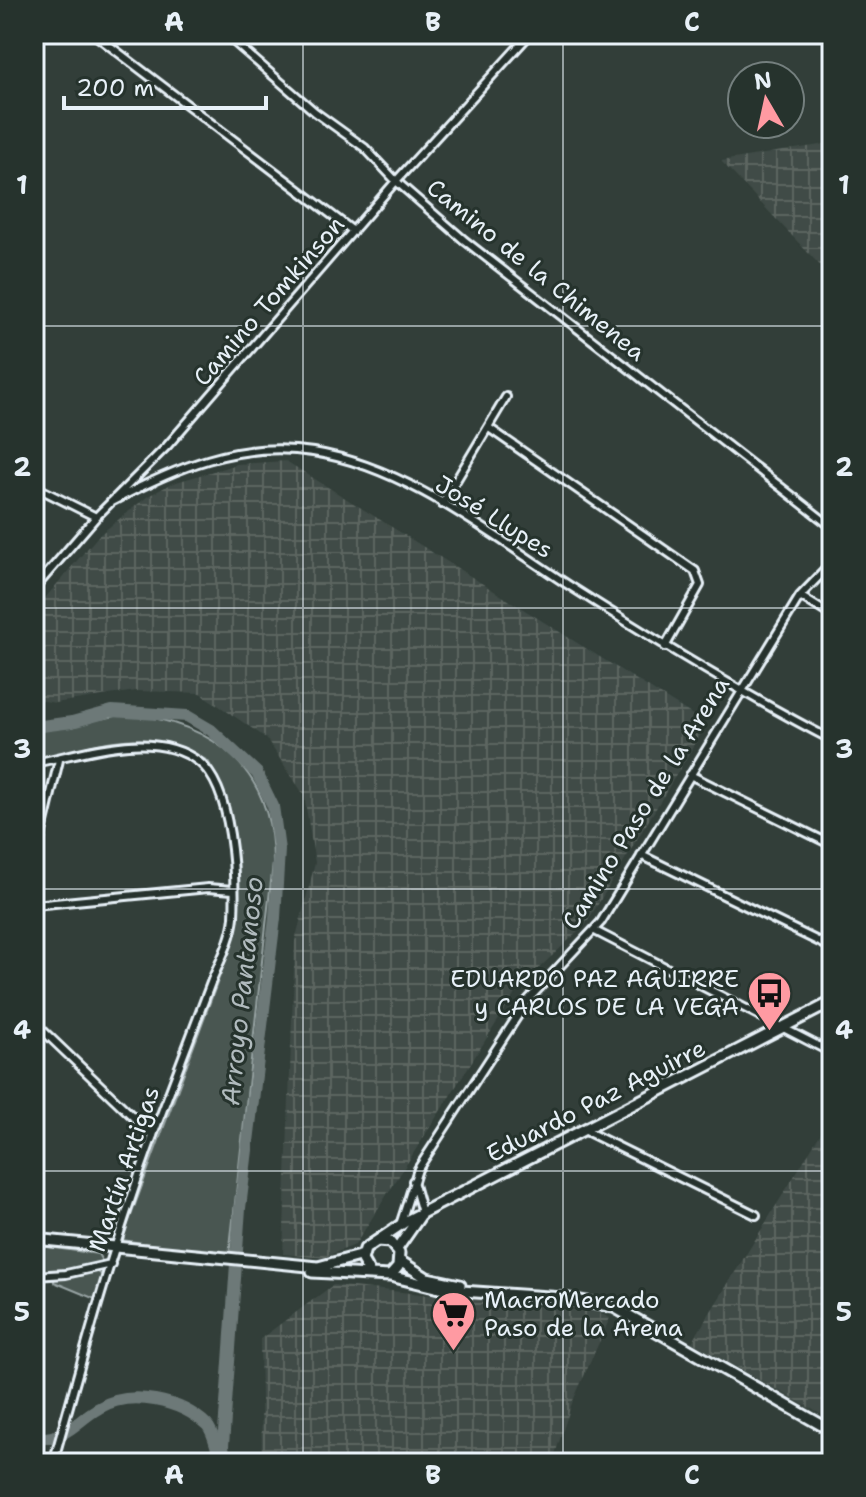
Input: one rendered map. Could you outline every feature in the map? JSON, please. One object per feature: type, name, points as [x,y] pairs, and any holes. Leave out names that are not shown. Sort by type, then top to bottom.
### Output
[{"type":"main road","name":"Eduardo Paz Aguirre","points":[[422,1213],[832,1002]]},
{"type":"main road","points":[[264,1264],[333,1266],[363,1255],[374,1241],[405,1226],[422,1213]]},
{"type":"main road","points":[[397,1249],[405,1226]]},
{"type":"main road","points":[[34,1239],[264,1264],[318,1273],[370,1274],[379,1278],[390,1276],[447,1290],[491,1291]]},
{"type":"main road","points":[[374,1241],[390,1242],[397,1249],[400,1261],[427,1278],[491,1291],[614,1307],[832,1431]]},
{"type":"main road","points":[[363,1255],[363,1266],[370,1274]]},
{"type":"main road","points":[[390,1276],[400,1261]]},
{"type":"street","points":[[94,34],[353,231]]},
{"type":"street","name":"Camino de la Chimenea","points":[[225,34],[315,112],[365,148],[396,181],[464,240],[832,527]]},
{"type":"street","name":"Camino Tomkinson","points":[[34,589],[96,517],[167,446],[396,181],[530,34]]},
{"type":"street","points":[[442,504],[506,397]]},
{"type":"street","points":[[489,428],[700,578],[700,585],[665,647]]},
{"type":"street","name":"José Llupes","points":[[111,502],[168,472],[205,458],[286,449],[360,463],[442,504],[739,692],[832,740]]},
{"type":"street","points":[[34,486],[96,517]]},
{"type":"street","name":"Camino Paso de la Arena","points":[[405,1226],[413,1181],[528,1000],[595,931],[800,596],[832,563]]},
{"type":"street","points":[[800,596],[832,616]]},
{"type":"street","name":"Martín Artigas","points":[[34,763],[128,745],[165,749],[197,761],[209,776],[224,809],[234,920],[153,1136],[115,1248],[53,1463]]},
{"type":"street","points":[[34,865],[59,760]]},
{"type":"street","points":[[690,775],[832,845]]},
{"type":"street","points":[[641,855],[832,948]]},
{"type":"street","points":[[34,905],[208,888],[233,890]]},
{"type":"street","points":[[821,943],[832,930]]},
{"type":"street","points":[[595,931],[832,1053]]},
{"type":"street","points":[[34,1022],[153,1136]]},
{"type":"street","points":[[584,1130],[756,1215]]},
{"type":"street","points":[[413,1181],[422,1213]]},
{"type":"street","points":[[34,1276],[66,1274],[111,1264]]},
{"type":"shaded area","points":[[832,143],[832,278],[721,161]]},
{"type":"shaded area","points":[[286,461],[707,724],[586,924],[520,986],[355,1245],[322,1258],[283,1254],[295,941],[315,863],[304,795],[266,738],[200,693],[136,691],[55,703],[34,699],[34,611],[98,536],[148,496],[173,483],[237,464]]},
{"type":"shaded area","points":[[127,714],[159,719],[187,728],[233,757],[250,777],[263,802],[270,830],[273,863],[229,1256],[122,1240],[236,932],[238,910],[237,866],[231,822],[208,761],[184,749],[141,740],[101,743],[34,760],[34,731]]},
{"type":"shaded area","points":[[832,1115],[832,1418],[831,1420],[692,1342]]},
{"type":"shaded area","points":[[34,1245],[98,1254],[102,1261],[77,1270],[34,1273]]},
{"type":"shaded area","points":[[97,1271],[103,1276],[95,1299],[54,1282],[54,1277]]},
{"type":"shaded area","points":[[333,1285],[597,1312],[610,1318],[572,1403],[552,1463],[262,1463],[260,1339]]},
{"type":"waterway","name":"Arroyo Pantanoso","points":[[34,727],[72,722],[112,711],[187,716],[211,730],[257,773],[273,806],[279,850],[275,918],[240,1208],[223,1446],[225,1463]]},
{"type":"waterway","points":[[34,1438],[63,1433],[111,1402],[140,1398],[170,1404],[196,1416],[207,1425],[221,1459]]},
{"type":"place","name":"EDUARDO PAZ AGUIRRE y CARLOS DE LA VEGA","points":[[770,1032]]},
{"type":"place","name":"MacroMercado Paso de la Arena","points":[[453,1353]]}]
